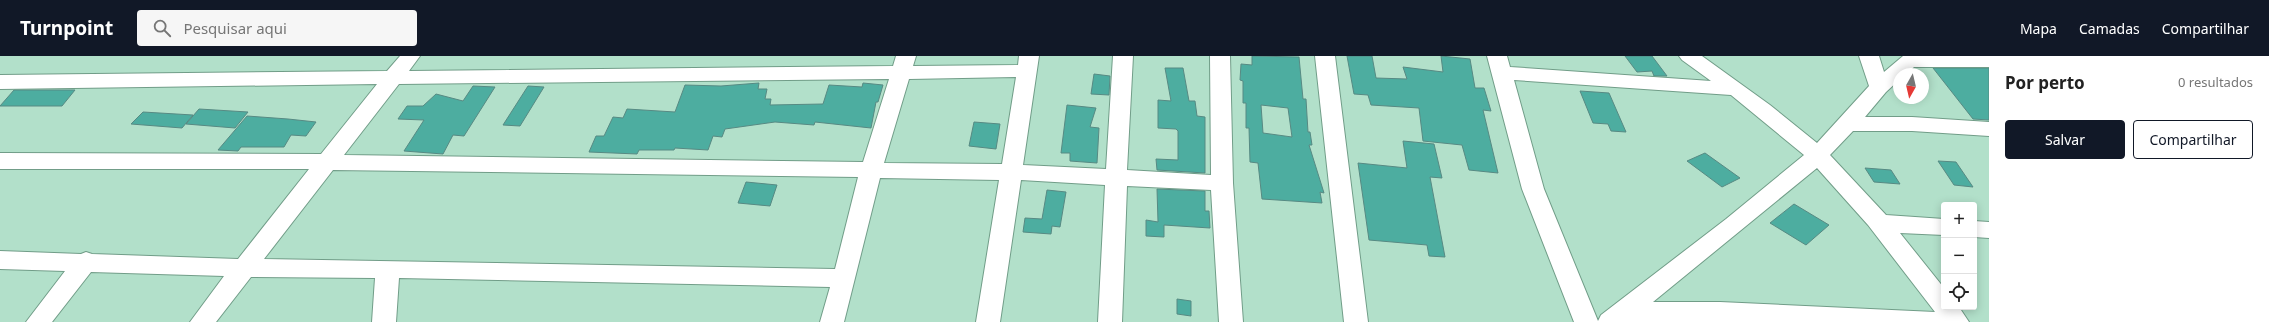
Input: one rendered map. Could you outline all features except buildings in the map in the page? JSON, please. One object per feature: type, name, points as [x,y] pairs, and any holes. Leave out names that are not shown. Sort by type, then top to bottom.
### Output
[{"type":"street","points":[[202,322],[410,56]]},
{"type":"street","points":[[1110,322],[1123,56]]},
{"type":"street","points":[[1220,56],[1222,183],[1231,322]]},
{"type":"street","points":[[1325,56],[1356,322]]},
{"type":"street","points":[[1688,56],[1796,137],[1832,170],[1879,223],[1941,302]]},
{"type":"street","points":[[1869,56],[1879,87]]},
{"type":"street","points":[[1618,316],[1817,156],[1848,124],[1879,87],[1912,59],[1989,61]]},
{"type":"street","points":[[832,322],[871,170],[904,64]]},
{"type":"street","points":[[0,82],[392,78],[904,64],[1028,64],[1010,172],[988,322]]},
{"type":"street","points":[[1586,322],[1533,188],[1499,64],[1733,89]]},
{"type":"street","points":[[1848,124],[1912,124],[1989,129]]},
{"type":"street","points":[[0,161],[326,162],[1010,172],[1222,183]]},
{"type":"street","points":[[1879,223],[1941,227]]},
{"type":"street","points":[[1977,229],[1989,230]]},
{"type":"street","points":[[0,260],[243,268],[388,269],[844,278]]},
{"type":"street","points":[[38,322],[86,262]]},
{"type":"street","points":[[384,322],[388,269]]},
{"type":"street","points":[[1947,310],[1957,322]]},
{"type":"street","points":[[1618,316],[1720,312],[1937,322]]}]
